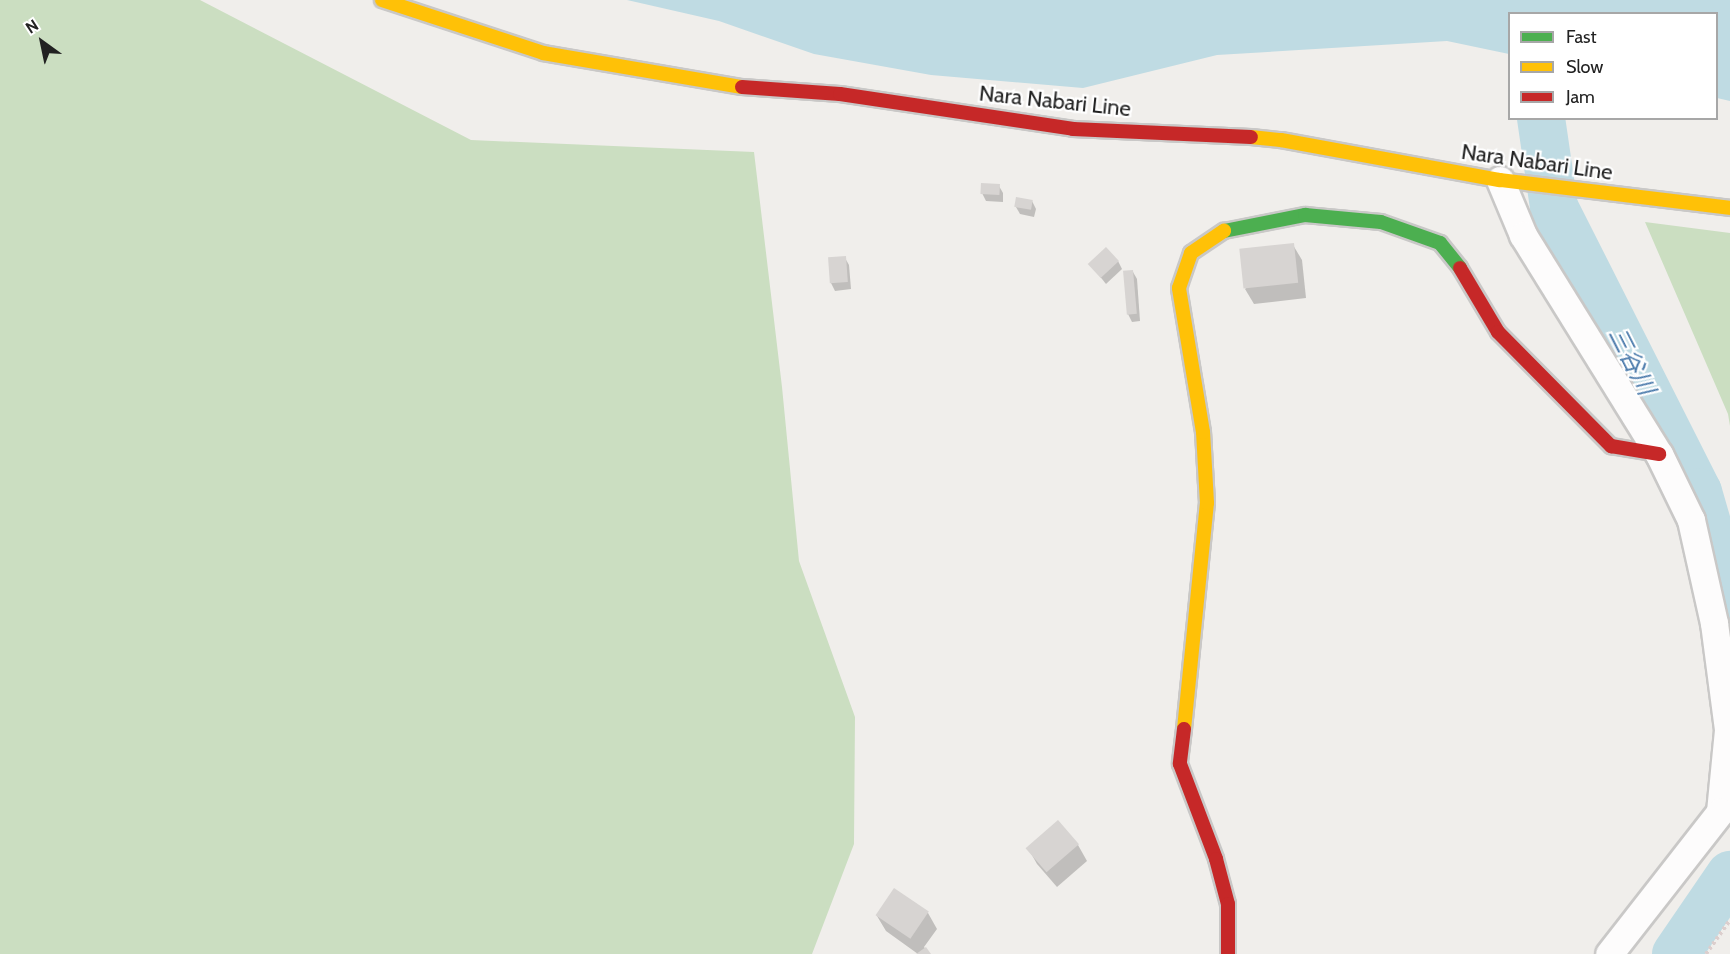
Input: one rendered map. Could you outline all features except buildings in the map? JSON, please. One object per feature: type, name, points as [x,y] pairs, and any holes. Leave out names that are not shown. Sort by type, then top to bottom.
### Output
[{"type":"main road","name":"Nara Nabari Line","points":[[382,0],[543,53],[725,86],[840,94],[1073,129],[1281,140],[1513,181],[1730,208]]},
{"type":"main road","points":[[1228,954],[1228,904],[1216,859],[1180,764],[1207,503],[1203,432],[1179,288],[1191,253],[1226,230],[1305,214],[1381,222],[1440,243],[1465,275],[1498,332],[1611,446],[1659,454]]},
{"type":"street","points":[[1513,181],[1523,235],[1659,454],[1691,520],[1714,623],[1728,730],[1720,812],[1609,954]]},
{"type":"path","points":[[1706,954],[1730,920]]},
{"type":"green space","points":[[0,0],[200,0],[471,140],[754,152],[782,387],[799,561],[855,717],[854,844],[812,954],[0,954]]},
{"type":"green space","points":[[1645,222],[1730,233],[1730,426],[1728,414]]},
{"type":"water","points":[[627,0],[1730,0],[1730,101],[1718,98],[1718,12],[1508,12],[1508,54],[1447,41],[1217,55],[1083,88],[931,75],[814,54],[719,21]]},
{"type":"waterway","name":"三谷川","points":[[1541,120],[1554,207],[1698,492],[1730,603]]},
{"type":"waterway","name":"三谷川","points":[[1676,954],[1730,875]]},
{"type":"traffic: fast","points":[[1224,231],[1305,215],[1381,222],[1440,243],[1460,268]]},
{"type":"traffic: slow","points":[[382,0],[543,53],[742,87]]},
{"type":"traffic: slow","points":[[1251,137],[1281,140],[1500,180],[1730,208]]},
{"type":"traffic: slow","points":[[1184,729],[1207,503],[1203,432],[1179,288],[1191,253],[1224,231]]},
{"type":"traffic: jam","points":[[742,87],[840,94],[1073,129],[1251,137]]},
{"type":"traffic: jam","points":[[1460,268],[1498,332],[1611,446],[1659,454]]},
{"type":"traffic: jam","points":[[1184,729],[1180,764],[1216,859],[1228,904],[1228,954]]}]
